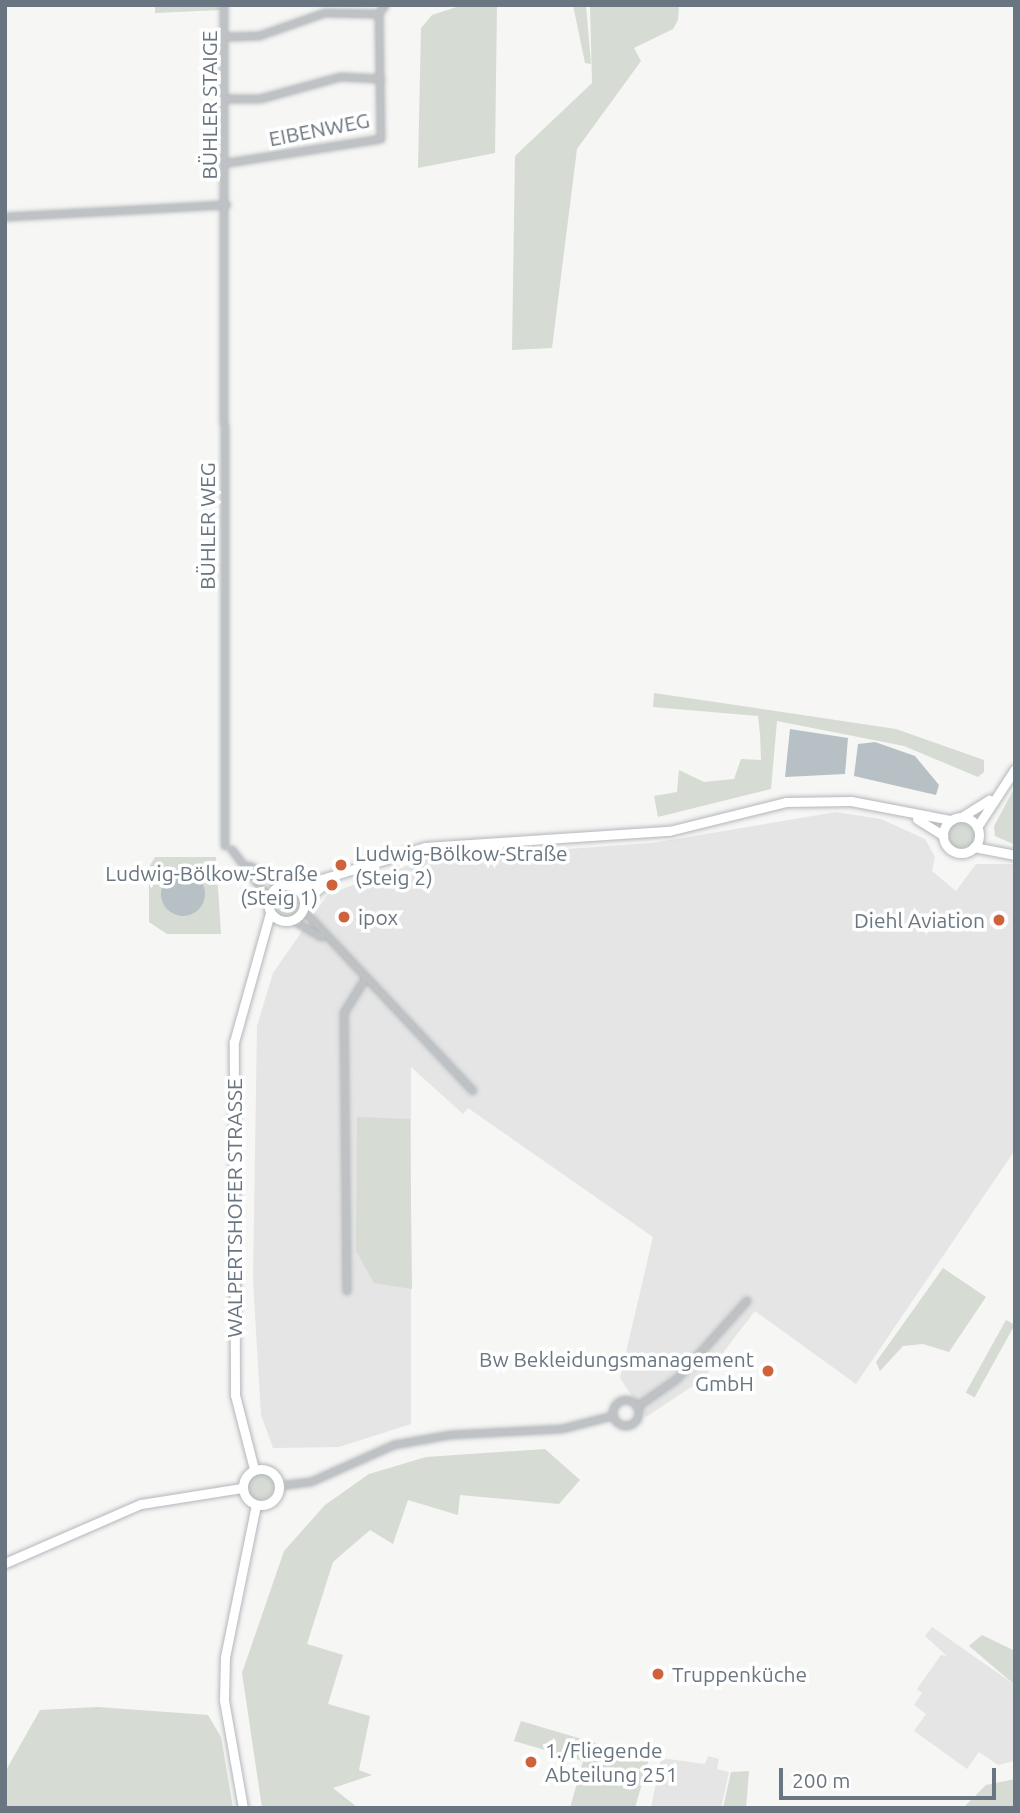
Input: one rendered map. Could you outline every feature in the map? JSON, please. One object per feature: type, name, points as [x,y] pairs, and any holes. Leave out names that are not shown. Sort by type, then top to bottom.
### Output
[{"type":"street","name":"BÜHLER STAIGE","points":[[224,5],[228,99],[227,205]]},
{"type":"street","points":[[227,37],[259,36],[325,13],[379,14],[385,5]]},
{"type":"street","name":"EIBENWEG","points":[[228,163],[381,139],[379,14]]},
{"type":"street","points":[[228,99],[260,99],[341,78],[381,79]]},
{"type":"street","points":[[5,217],[227,205]]},
{"type":"street","name":"BÜHLER WEG","points":[[227,205],[228,848],[280,885]]},
{"type":"street","points":[[974,848],[978,831],[996,794],[1015,769]]},
{"type":"street","points":[[324,939],[270,913],[268,897],[280,885],[296,887],[425,847],[669,831],[786,802],[828,798],[951,820],[962,817],[996,794]]},
{"type":"street","points":[[897,809],[943,835],[957,852],[974,848],[1015,855]]},
{"type":"street","points":[[962,817],[1015,855]]},
{"type":"street","points":[[943,835],[951,820]]},
{"type":"street","name":"BÜHLER WEG","points":[[239,858],[268,897]]},
{"type":"street","points":[[287,921],[337,875]]},
{"type":"street","points":[[296,887],[324,939],[473,1091]]},
{"type":"street","name":"WALPERTSHOFER STRASSE","points":[[254,1469],[235,1395],[234,1042],[270,913]]},
{"type":"street","name":"WALPERTSHOFER STRASSE","points":[[262,949],[287,921]]},
{"type":"street","points":[[347,1291],[344,1013],[365,979]]},
{"type":"street","points":[[613,1416],[620,1402],[638,1406],[677,1379],[747,1301]]},
{"type":"street","points":[[279,1486],[311,1482],[394,1445],[450,1435],[562,1429],[613,1416],[630,1426],[639,1418],[638,1406]]},
{"type":"street","points":[[5,1563],[141,1504],[242,1488],[254,1469],[271,1471],[279,1486]]},
{"type":"street","points":[[256,1505],[272,1501],[279,1486]]},
{"type":"street","points":[[242,1488],[256,1505]]},
{"type":"street","points":[[243,1808],[225,1700],[225,1657],[256,1505]]},
{"type":"shaded area","points":[[155,5],[220,5],[221,10],[155,13]]},
{"type":"shaded area","points":[[463,5],[497,5],[495,153],[418,168],[421,28],[432,15]]},
{"type":"shaded area","points":[[573,5],[586,5],[591,64],[585,63]]},
{"type":"shaded area","points":[[590,5],[679,5],[678,20],[673,29],[634,48],[641,61],[577,149],[552,348],[512,350],[515,156],[592,83]]},
{"type":"shaded area","points":[[654,693],[896,729],[984,760],[984,772],[978,777],[904,746],[777,721],[771,789],[658,817],[654,796],[677,792],[679,770],[704,782],[734,779],[741,759],[761,760],[758,716],[653,707]]},
{"type":"shaded area","points":[[790,729],[848,738],[845,774],[785,777]]},
{"type":"shaded area","points":[[875,742],[915,756],[939,785],[936,795],[854,776],[858,744]]},
{"type":"shaded area","points":[[1015,787],[1015,845],[995,836],[994,826]]},
{"type":"shaded area","name":"Diehl Aviation","points":[[836,812],[881,819],[925,839],[935,857],[932,871],[956,891],[976,864],[1015,864],[1015,1150],[856,1384],[755,1311],[702,1380],[646,1417],[620,1378],[653,1237],[468,1108],[463,1114],[411,1067],[411,1424],[339,1447],[273,1448],[261,1415],[253,1280],[257,1026],[273,973],[328,894],[426,859],[652,843]]},
{"type":"shaded area","points":[[961,820],[971,824],[975,834],[971,844],[961,848],[951,844],[947,834],[951,824]]},
{"type":"shaded area","points":[[155,857],[216,857],[221,934],[167,934],[149,922],[149,867]]},
{"type":"shaded area","points":[[183,872],[192,873],[199,878],[204,885],[204,903],[199,910],[192,915],[183,916],[174,915],[167,910],[162,903],[161,894],[162,885],[167,878],[174,873]]},
{"type":"shaded area","points":[[286,889],[296,893],[300,903],[296,913],[286,917],[276,913],[272,903],[276,893]]},
{"type":"shaded area","points":[[357,1117],[410,1119],[412,1289],[374,1283],[356,1251]]},
{"type":"shaded area","points":[[943,1268],[986,1297],[949,1352],[923,1344],[903,1346],[880,1371],[876,1362]]},
{"type":"shaded area","points":[[1006,1320],[1015,1325],[975,1397],[966,1393]]},
{"type":"shaded area","points":[[545,1449],[580,1480],[559,1504],[460,1495],[458,1515],[408,1500],[393,1544],[370,1530],[333,1562],[307,1644],[343,1655],[328,1704],[370,1716],[359,1770],[372,1775],[333,1788],[358,1808],[262,1808],[242,1673],[284,1551],[325,1505],[369,1474],[426,1457]]},
{"type":"shaded area","points":[[260,1472],[270,1476],[274,1486],[270,1496],[260,1500],[250,1496],[246,1486],[250,1476]]},
{"type":"shaded area","points":[[932,1627],[1015,1685],[1014,1761],[998,1765],[979,1752],[967,1769],[914,1731],[926,1714],[914,1705],[922,1693],[917,1689],[941,1655],[947,1656],[925,1636]]},
{"type":"shaded area","points":[[982,1635],[1015,1651],[1015,1685],[969,1646]]},
{"type":"shaded area","points":[[98,1707],[208,1715],[221,1737],[233,1808],[5,1808],[5,1772],[40,1710]]},
{"type":"shaded area","points":[[521,1721],[649,1759],[635,1808],[570,1808],[583,1761],[514,1741]]},
{"type":"shaded area","points":[[708,1756],[719,1759],[717,1769],[729,1772],[721,1808],[651,1808],[661,1758],[705,1764]]},
{"type":"shaded area","points":[[749,1771],[746,1808],[723,1808],[731,1772]]},
{"type":"shaded area","points":[[1015,1779],[1015,1808],[963,1808],[986,1785]]},
{"type":"place","name":"Ludwig-Bölkow-Straße (Steig 2)","points":[[341,865]]},
{"type":"place","name":"Ludwig-Bölkow-Straße (Steig 1)","points":[[332,885]]},
{"type":"place","name":"ipox","points":[[344,917]]},
{"type":"place","name":"Diehl Aviation","points":[[999,920]]},
{"type":"place","name":"Bw Bekleidungsmanagement GmbH","points":[[768,1371]]},
{"type":"place","name":"Truppenküche","points":[[658,1674]]},
{"type":"place","name":"1./Fliegende Abteilung 251","points":[[531,1762]]}]
